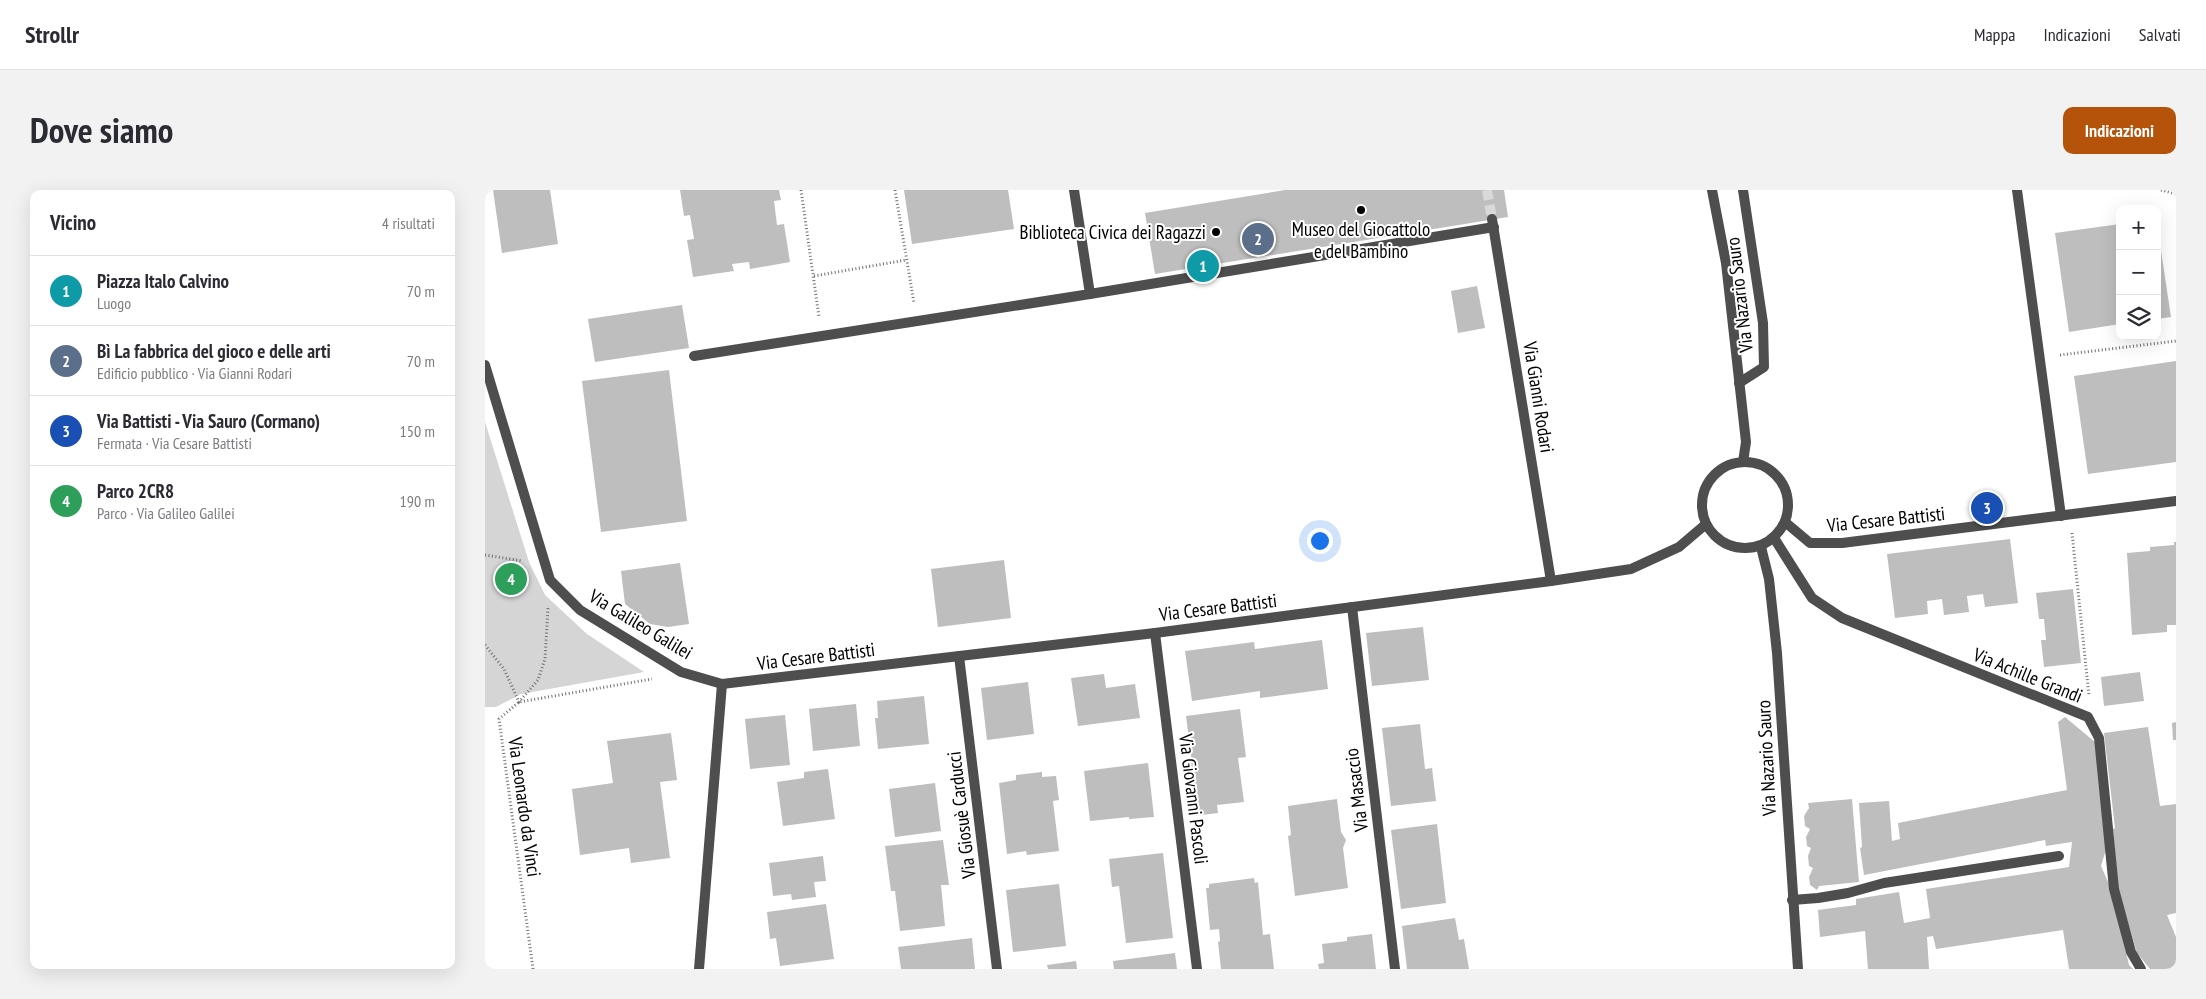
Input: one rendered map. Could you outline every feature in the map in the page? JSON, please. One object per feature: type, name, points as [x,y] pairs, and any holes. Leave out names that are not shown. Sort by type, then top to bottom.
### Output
[{"type":"street","points":[[694,356],[1090,294],[1074,190]]},
{"type":"street","name":"Via Nazario Sauro","points":[[1712,190],[1726,264],[1747,442],[1743,462]]},
{"type":"street","name":"Via Nazario Sauro","points":[[1739,383],[1764,367],[1763,323],[1743,190]]},
{"type":"street","points":[[2017,190],[2065,515]]},
{"type":"street","name":"Via Gianni Rodari","points":[[1090,294],[1493,223],[1551,581]]},
{"type":"street","name":"Via Galileo Galilei","points":[[485,365],[550,580],[579,610],[681,672],[722,684]]},
{"type":"street","points":[[1743,462],[1757,464],[1773,472],[1784,487],[1788,504],[1785,522],[1774,538],[1761,547],[1734,547],[1721,542],[1706,524],[1702,505],[1704,490],[1712,477],[1724,467],[1743,462]]},
{"type":"street","name":"Via Cesare Battisti","points":[[1785,522],[1809,543],[1841,543],[2176,501]]},
{"type":"street","name":"Via Cesare Battisti","points":[[722,684],[1155,633],[1631,569],[1679,548],[1706,524]]},
{"type":"street","name":"Via Achille Grandi","points":[[1774,538],[1813,598],[1842,618],[2088,717],[2099,738],[2114,889],[2131,952],[2141,969]]},
{"type":"street","name":"Via Nazario Sauro","points":[[1761,547],[1769,580],[1777,653],[1798,969]]},
{"type":"street","name":"Via Masaccio","points":[[1352,607],[1395,969]]},
{"type":"street","name":"Via Giovanni Pascoli","points":[[1155,633],[1197,969]]},
{"type":"street","name":"Via Giosuè Carducci","points":[[959,656],[997,969]]},
{"type":"street","points":[[699,969],[722,684]]},
{"type":"street","points":[[1792,900],[1825,897],[1884,883],[2059,856]]},
{"type":"path","points":[[801,190],[821,337]]},
{"type":"path","points":[[895,190],[917,322]]},
{"type":"path","points":[[2161,190],[2176,194]]},
{"type":"path","points":[[814,276],[906,260]]},
{"type":"path","points":[[2041,358],[2176,341]]},
{"type":"path","points":[[2065,515],[2090,700],[2088,717]]},
{"type":"path","points":[[485,554],[545,565]]},
{"type":"path","points":[[519,702],[538,680],[545,659],[550,580]]},
{"type":"path","points":[[485,645],[504,669],[519,702]]},
{"type":"path","points":[[519,702],[639,683],[681,672]]},
{"type":"path","name":"Via Leonardo da Vinci","points":[[519,702],[499,719],[533,969]]},
{"type":"shaded area","points":[[485,422],[529,562],[545,595],[587,634],[644,672],[521,694],[496,707],[485,707]]},
{"type":"building","points":[[493,190],[550,190],[558,244],[502,253]]},
{"type":"building","points":[[680,190],[779,190],[781,200],[774,201],[777,225],[784,224],[790,262],[750,269],[749,262],[732,264],[734,271],[693,277],[687,240],[694,239],[690,215],[684,216]]},
{"type":"building","points":[[904,190],[1008,190],[1014,229],[912,244]]},
{"type":"building","points":[[1285,190],[1504,190],[1508,217],[1155,274],[1145,213]]},
{"type":"building","points":[[2116,225],[2116,325],[2069,332],[2055,233]]},
{"type":"building","points":[[2161,251],[2171,317],[2161,318]]},
{"type":"building","points":[[1477,286],[1485,328],[1458,333],[1451,291]]},
{"type":"building","points":[[682,305],[689,348],[595,362],[588,319]]},
{"type":"building","points":[[2176,361],[2176,462],[2088,474],[2074,376]]},
{"type":"building","points":[[669,370],[687,521],[601,532],[582,381]]},
{"type":"building","points":[[2010,539],[2018,603],[1985,607],[1983,594],[1967,596],[1969,612],[1944,615],[1942,599],[1927,601],[1928,614],[1895,618],[1887,554]]},
{"type":"building","points":[[2174,542],[2176,542],[2176,625],[2167,625],[2167,632],[2132,635],[2127,553],[2150,551],[2150,547],[2174,545]]},
{"type":"building","points":[[1004,560],[1011,618],[938,627],[931,569]]},
{"type":"building","points":[[680,563],[689,624],[668,627],[650,624],[625,604],[621,571]]},
{"type":"building","points":[[2073,589],[2081,663],[2044,667],[2041,640],[2046,640],[2044,619],[2039,619],[2036,593]]},
{"type":"building","points":[[1423,627],[1429,680],[1372,686],[1366,633]]},
{"type":"building","points":[[1322,640],[1328,689],[1260,698],[1260,691],[1192,701],[1185,651],[1254,642],[1255,649]]},
{"type":"building","points":[[2140,672],[2144,701],[2104,706],[2101,677]]},
{"type":"building","points":[[1104,674],[1106,688],[1135,684],[1140,718],[1078,726],[1071,678]]},
{"type":"building","points":[[1028,682],[1034,734],[987,740],[981,688]]},
{"type":"building","points":[[924,696],[929,744],[878,749],[875,718],[878,718],[877,701]]},
{"type":"building","points":[[856,704],[860,746],[813,751],[809,709]]},
{"type":"building","points":[[1240,709],[1246,757],[1238,758],[1244,802],[1217,805],[1218,813],[1193,816],[1186,764],[1192,763],[1186,716]]},
{"type":"building","points":[[785,715],[790,765],[750,769],[745,719]]},
{"type":"building","points":[[2065,717],[2095,742],[2107,846],[2101,866],[2112,891],[2129,965],[2133,969],[2069,969],[2063,930],[1936,949],[1933,936],[1927,937],[1929,969],[1868,969],[1865,931],[1820,937],[1818,910],[1856,905],[1856,899],[1899,892],[1904,923],[1930,918],[1926,889],[2069,867],[2072,842],[2046,846],[2045,840],[1864,875],[1860,848],[1862,847],[1859,803],[1889,801],[1892,841],[1900,839],[1898,823],[2067,790],[2058,722]]},
{"type":"building","points":[[2176,722],[2176,740],[2173,740],[2172,723]]},
{"type":"building","points":[[1420,724],[1425,769],[1432,768],[1436,801],[1391,806],[1382,728]]},
{"type":"building","points":[[2148,727],[2160,806],[2176,804],[2176,913],[2167,915],[2176,937],[2176,969],[2150,969],[2137,953],[2118,889],[2113,829],[2115,828],[2104,733]]},
{"type":"building","points":[[671,733],[677,780],[660,782],[670,858],[631,863],[629,848],[580,855],[572,789],[613,783],[607,741]]},
{"type":"building","points":[[1148,763],[1154,817],[1129,819],[1129,817],[1090,821],[1084,771]]},
{"type":"building","points":[[828,769],[835,819],[783,826],[777,782],[804,778],[804,772]]},
{"type":"building","points":[[1042,772],[1042,777],[1056,776],[1059,800],[1053,801],[1059,851],[1027,855],[1026,851],[1007,854],[999,783],[1016,780],[1016,775]]},
{"type":"building","points":[[935,783],[941,831],[895,837],[889,789]]},
{"type":"building","points":[[1337,799],[1341,832],[1346,840],[1343,848],[1348,888],[1295,896],[1288,836],[1291,835],[1288,806]]},
{"type":"building","points":[[1852,799],[1859,882],[1819,886],[1817,890],[1810,885],[1809,877],[1813,868],[1809,866],[1808,856],[1811,848],[1807,846],[1806,837],[1810,829],[1805,826],[1804,816],[1809,808],[1808,803]]},
{"type":"building","points":[[1437,824],[1446,903],[1401,909],[1391,830]]},
{"type":"building","points":[[943,840],[949,885],[941,885],[945,926],[900,931],[895,891],[891,891],[885,846]]},
{"type":"building","points":[[1163,853],[1173,938],[1126,943],[1119,886],[1112,887],[1109,859]]},
{"type":"building","points":[[823,856],[826,881],[814,882],[816,897],[792,900],[791,894],[773,896],[769,863]]},
{"type":"building","points":[[1254,878],[1255,883],[1258,882],[1263,935],[1270,934],[1274,969],[1221,969],[1218,942],[1220,941],[1219,929],[1210,930],[1206,888],[1209,888],[1209,884]]},
{"type":"building","points":[[1059,884],[1066,946],[1013,952],[1006,890]]},
{"type":"building","points":[[826,904],[834,959],[780,966],[776,938],[770,939],[767,912]]},
{"type":"building","points":[[1455,918],[1459,940],[1464,939],[1469,969],[1407,969],[1402,926]]},
{"type":"building","points":[[1372,934],[1376,969],[1319,969],[1318,964],[1324,963],[1322,944],[1347,941],[1347,937]]},
{"type":"building","points":[[972,938],[975,969],[901,969],[898,947]]},
{"type":"building","points":[[1175,953],[1177,969],[1114,969],[1113,961]]},
{"type":"building","points":[[1076,961],[1077,969],[1048,969],[1047,965]]},
{"type":"tunnel","points":[[1487,190],[1492,219]]},
{"type":"place","name":"Museo del Giocattolo e del Bambino","points":[[1361,210]]},
{"type":"place","name":"Biblioteca Civica dei Ragazzi","points":[[1216,232]]},
{"type":"place","name":"Bì La fabbrica del gioco e delle arti","points":[[1258,239]]},
{"type":"place","name":"Piazza Italo Calvino","points":[[1203,266]]},
{"type":"place","name":"Via Battisti - Via Sauro (Cormano)","points":[[1987,508]]},
{"type":"place","name":"Parco 2CR8","points":[[511,579]]}]
